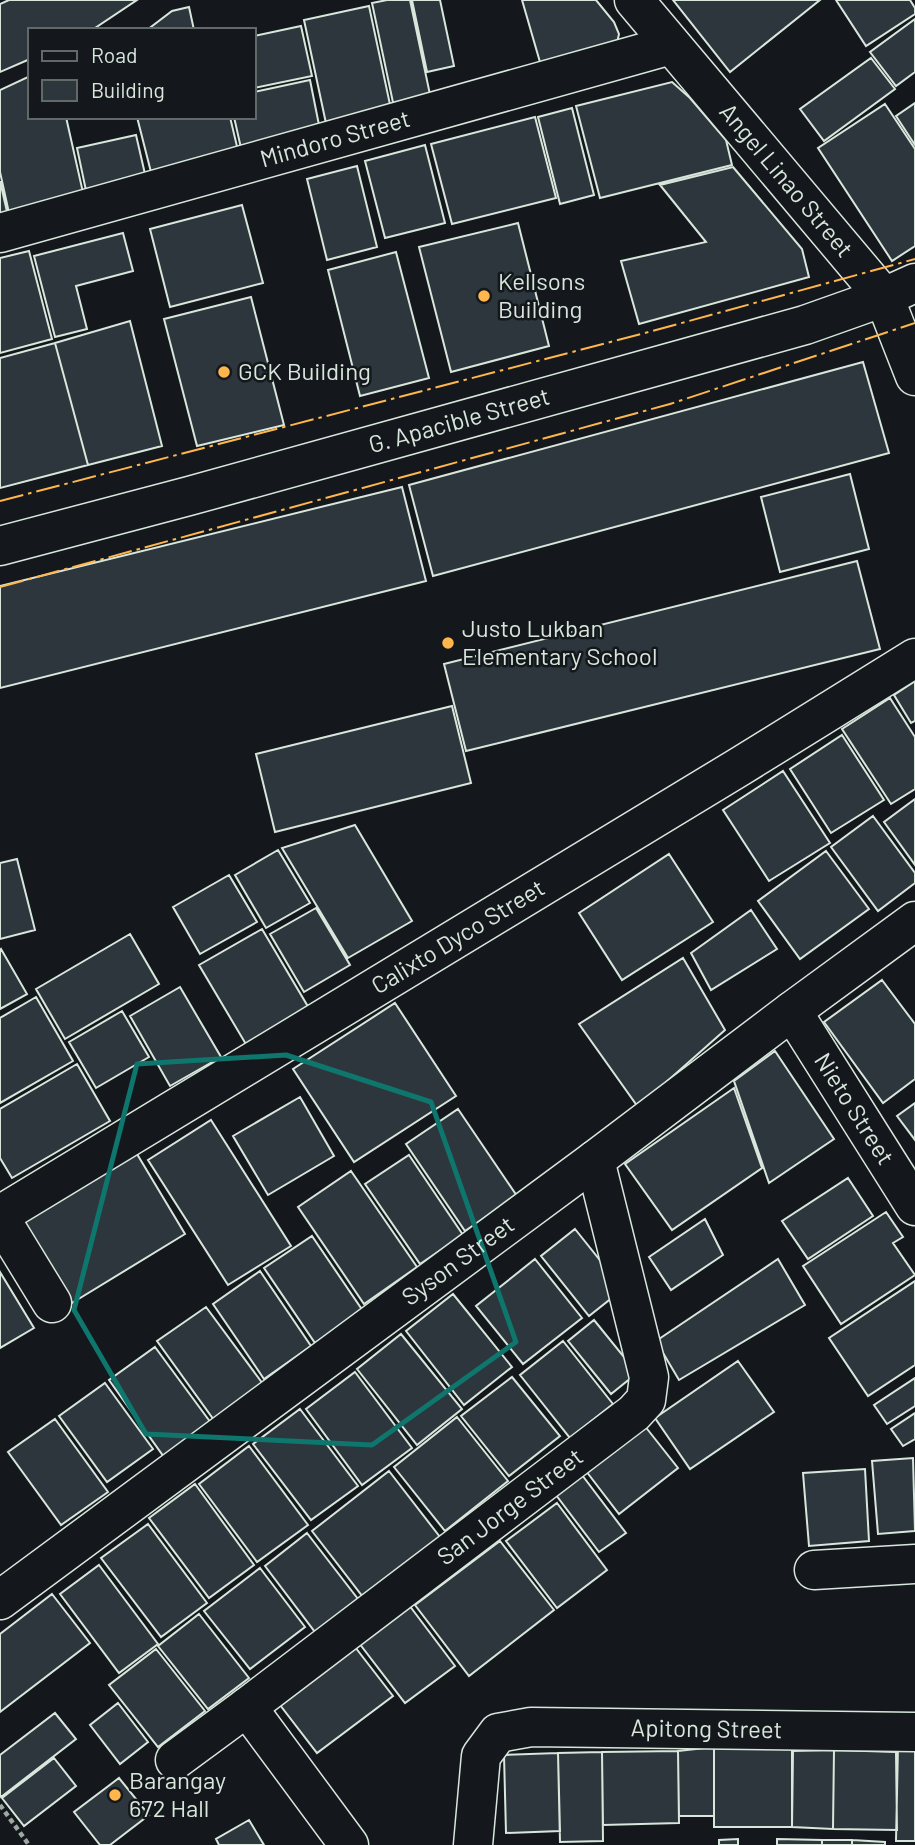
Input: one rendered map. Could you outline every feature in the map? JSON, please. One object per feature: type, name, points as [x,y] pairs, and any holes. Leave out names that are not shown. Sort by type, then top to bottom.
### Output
[{"type":"street","name":"Angel Linao Street","points":[[634,0],[671,45],[900,290],[915,376]]},
{"type":"street","name":"Mindoro Street","points":[[0,233],[671,45]]},
{"type":"street","name":"G. Apacible Street","points":[[0,546],[805,325],[900,290]]},
{"type":"street","name":"Calixto Dyco Street","points":[[0,1217],[915,658]]},
{"type":"street","name":"Syson Street","points":[[0,1600],[915,921]]},
{"type":"street","name":"Nieto Street","points":[[792,1011],[915,1206]]},
{"type":"street","name":"San Jorge Street","points":[[175,1760],[634,1413],[646,1400],[649,1377],[595,1160]]},
{"type":"street","points":[[0,1217],[52,1303]]},
{"type":"street","points":[[814,1570],[915,1564]]},
{"type":"street","points":[[247,1707],[349,1845]]},
{"type":"street","name":"Apitong Street","points":[[473,1845],[481,1756],[498,1733],[531,1727],[915,1732]]},
{"type":"path","points":[[0,1805],[29,1845]]},
{"type":"highlighted area","points":[[286,1055],[431,1102],[516,1342],[372,1445],[146,1434],[74,1310],[137,1064]]},
{"type":"building","points":[[9,0],[137,0],[95,28],[28,28],[28,60],[0,72],[0,4]]},
{"type":"building","points":[[410,0],[432,104],[395,112],[372,3]]},
{"type":"building","points":[[412,0],[440,0],[454,66],[427,72]]},
{"type":"building","points":[[522,0],[596,0],[614,22],[619,34],[616,47],[542,69]]},
{"type":"building","points":[[673,0],[820,0],[730,72]]},
{"type":"building","points":[[836,0],[910,0],[915,14],[866,46]]},
{"type":"building","points":[[369,6],[392,114],[327,128],[304,20]]},
{"type":"building","points":[[189,7],[194,28],[150,28],[172,11]]},
{"type":"building","points":[[915,19],[915,72],[896,86],[870,52]]},
{"type":"building","points":[[301,26],[312,76],[256,88],[256,36]]},
{"type":"building","points":[[871,58],[895,89],[824,141],[800,109]]},
{"type":"building","points":[[28,77],[28,119],[66,119],[84,197],[9,213],[0,172],[0,90]]},
{"type":"building","points":[[310,80],[322,140],[243,157],[234,119],[256,119],[256,92]]},
{"type":"building","points":[[672,82],[690,98],[726,140],[732,165],[600,198],[576,106]]},
{"type":"building","points":[[915,103],[915,145],[896,116]]},
{"type":"building","points":[[885,104],[915,149],[915,246],[892,261],[818,148]]},
{"type":"building","points":[[572,108],[594,195],[560,204],[538,117]]},
{"type":"building","points":[[535,117],[556,198],[452,224],[431,144]]},
{"type":"building","points":[[138,119],[230,119],[240,159],[153,180]]},
{"type":"building","points":[[136,135],[148,187],[88,200],[77,148]]},
{"type":"building","points":[[425,145],[445,223],[385,238],[365,161]]},
{"type":"building","points":[[357,166],[377,247],[327,260],[307,179]]},
{"type":"building","points":[[733,167],[802,249],[809,277],[639,324],[621,261],[706,242],[660,185]]},
{"type":"building","points":[[0,181],[8,216],[0,218]]},
{"type":"building","points":[[242,205],[263,283],[170,307],[150,229]]},
{"type":"building","name":"Kellsons Building","points":[[518,223],[549,346],[451,372],[419,247]]},
{"type":"building","points":[[123,233],[133,271],[76,286],[87,329],[55,337],[34,256]]},
{"type":"building","points":[[29,251],[52,339],[0,353],[0,258]]},
{"type":"building","points":[[396,252],[429,378],[360,396],[328,270]]},
{"type":"building","name":"GCK Building","points":[[251,297],[284,425],[197,446],[164,319]]},
{"type":"building","points":[[130,321],[162,446],[88,465],[55,343]]},
{"type":"building","points":[[55,343],[88,465],[0,488],[0,358]]},
{"type":"building","points":[[863,362],[889,453],[433,576],[409,485]]},
{"type":"building","points":[[850,474],[869,549],[780,572],[761,497]]},
{"type":"building","points":[[402,487],[426,581],[0,688],[0,586]]},
{"type":"building","points":[[857,561],[880,649],[466,751],[444,664]]},
{"type":"building","points":[[915,681],[915,721],[911,723],[894,695]]},
{"type":"building","points":[[890,698],[915,737],[915,789],[891,804],[842,729]]},
{"type":"building","points":[[452,706],[471,783],[275,832],[256,754]]},
{"type":"building","points":[[842,735],[884,800],[831,833],[790,769]]},
{"type":"building","points":[[783,771],[830,843],[769,881],[723,810]]},
{"type":"building","points":[[915,799],[915,865],[884,822]]},
{"type":"building","points":[[873,816],[915,873],[915,883],[878,911],[831,847]]},
{"type":"building","points":[[355,825],[412,921],[348,958],[282,848]]},
{"type":"building","points":[[278,850],[310,903],[266,928],[235,875]]},
{"type":"building","points":[[826,851],[869,909],[800,959],[758,901]]},
{"type":"building","points":[[669,854],[713,922],[622,980],[579,913]]},
{"type":"building","points":[[17,859],[35,930],[0,939],[0,863]]},
{"type":"building","points":[[229,875],[257,922],[200,954],[173,907]]},
{"type":"building","points":[[316,908],[350,965],[304,992],[270,934]]},
{"type":"building","points":[[751,910],[777,949],[711,990],[691,953]]},
{"type":"building","points":[[262,929],[310,1010],[247,1046],[199,965]]},
{"type":"building","points":[[130,934],[159,984],[65,1039],[36,989]]},
{"type":"building","points":[[0,950],[27,994],[0,1009]]},
{"type":"building","points":[[683,958],[725,1030],[638,1107],[579,1024]]},
{"type":"building","points":[[882,980],[915,1024],[915,1079],[883,1103],[824,1022]]},
{"type":"building","points":[[180,987],[221,1057],[170,1086],[130,1016]]},
{"type":"building","points":[[36,997],[73,1061],[0,1103],[0,1018]]},
{"type":"building","points":[[395,1003],[456,1096],[354,1162],[293,1069]]},
{"type":"building","points":[[122,1011],[149,1057],[96,1088],[69,1042]]},
{"type":"building","points":[[775,1051],[834,1139],[769,1183],[734,1081]]},
{"type":"building","points":[[77,1064],[110,1121],[12,1178],[0,1158],[0,1109]]},
{"type":"building","points":[[734,1088],[762,1168],[672,1230],[625,1164]]},
{"type":"building","points":[[300,1097],[334,1156],[268,1195],[233,1136]]},
{"type":"building","points":[[915,1103],[915,1140],[897,1116]]},
{"type":"building","points":[[458,1109],[517,1196],[465,1231],[406,1144]]},
{"type":"building","points":[[211,1120],[291,1246],[228,1285],[148,1160]]},
{"type":"building","points":[[137,1154],[185,1234],[72,1303],[23,1223]]},
{"type":"building","points":[[409,1155],[463,1235],[420,1264],[365,1184]]},
{"type":"building","points":[[351,1171],[417,1267],[364,1304],[298,1207]]},
{"type":"building","points":[[848,1178],[873,1216],[808,1259],[782,1221]]},
{"type":"building","points":[[886,1212],[903,1237],[893,1243],[915,1275],[841,1324],[803,1266]]},
{"type":"building","points":[[705,1219],[723,1255],[671,1290],[649,1257]]},
{"type":"building","points":[[575,1229],[623,1289],[589,1316],[541,1256]]},
{"type":"building","points":[[312,1236],[363,1311],[315,1343],[264,1268]]},
{"type":"building","points":[[535,1259],[582,1318],[523,1364],[476,1306]]},
{"type":"building","points":[[778,1259],[805,1305],[679,1380],[656,1341]]},
{"type":"building","points":[[260,1271],[311,1346],[264,1379],[213,1304]]},
{"type":"building","points":[[0,1272],[34,1328],[0,1348]]},
{"type":"building","points":[[915,1281],[915,1365],[868,1396],[829,1338]]},
{"type":"building","points":[[453,1294],[512,1367],[464,1405],[406,1331]]},
{"type":"building","points":[[206,1307],[263,1384],[214,1420],[157,1341]]},
{"type":"building","points":[[594,1320],[637,1373],[611,1394],[568,1341]]},
{"type":"building","points":[[401,1334],[462,1409],[417,1445],[357,1369]]},
{"type":"building","points":[[563,1341],[613,1404],[570,1438],[520,1375]]},
{"type":"building","points":[[155,1347],[211,1423],[164,1457],[109,1380]]},
{"type":"building","points":[[738,1361],[774,1412],[690,1469],[655,1418]]},
{"type":"building","points":[[355,1372],[412,1448],[362,1485],[306,1409]]},
{"type":"building","points":[[512,1377],[560,1436],[509,1476],[461,1416]]},
{"type":"building","points":[[915,1378],[915,1406],[887,1424],[874,1405]]},
{"type":"building","points":[[105,1383],[153,1449],[107,1482],[59,1416]]},
{"type":"building","points":[[300,1409],[358,1486],[311,1520],[253,1444]]},
{"type":"building","points":[[915,1413],[915,1439],[903,1446],[891,1429]]},
{"type":"building","points":[[457,1417],[508,1481],[445,1531],[394,1467]]},
{"type":"building","points":[[55,1419],[108,1492],[61,1525],[8,1452]]},
{"type":"building","points":[[644,1425],[678,1468],[619,1514],[586,1471]]},
{"type":"building","points":[[249,1446],[308,1525],[257,1562],[199,1484]]},
{"type":"building","points":[[913,1458],[915,1531],[878,1534],[872,1461]]},
{"type":"building","points":[[865,1469],[869,1541],[809,1546],[803,1473]]},
{"type":"building","points":[[389,1471],[440,1537],[363,1597],[312,1531]]},
{"type":"building","points":[[582,1475],[626,1533],[599,1552],[556,1495]]},
{"type":"building","points":[[195,1484],[254,1565],[209,1598],[149,1518]]},
{"type":"building","points":[[557,1503],[607,1570],[557,1608],[506,1541]]},
{"type":"building","points":[[148,1524],[207,1603],[161,1637],[101,1558]]},
{"type":"building","points":[[307,1533],[358,1599],[315,1632],[265,1566]]},
{"type":"building","points":[[500,1541],[554,1610],[469,1676],[415,1605]]},
{"type":"building","points":[[99,1565],[158,1644],[119,1673],[60,1594]]},
{"type":"building","points":[[260,1568],[305,1627],[250,1669],[204,1611]]},
{"type":"building","points":[[52,1594],[90,1643],[0,1712],[0,1634]]},
{"type":"building","points":[[409,1605],[455,1666],[405,1703],[359,1643]]},
{"type":"building","points":[[199,1614],[249,1678],[208,1709],[158,1646]]},
{"type":"building","points":[[355,1647],[393,1696],[317,1753],[280,1705]]},
{"type":"building","points":[[156,1649],[205,1711],[158,1747],[109,1685]]},
{"type":"building","points":[[118,1703],[148,1742],[120,1764],[90,1725]]},
{"type":"building","points":[[55,1713],[76,1739],[1,1797],[0,1755]]},
{"type":"building","points":[[792,1746],[792,1827],[714,1827],[714,1747]]},
{"type":"building","points":[[898,1746],[915,1746],[915,1841],[896,1841]]},
{"type":"building","points":[[714,1747],[714,1816],[679,1816],[678,1751]]},
{"type":"building","points":[[834,1750],[833,1829],[792,1827],[793,1751]]},
{"type":"building","points":[[834,1750],[896,1752],[897,1830],[833,1829]]},
{"type":"building","points":[[678,1751],[679,1823],[603,1825],[602,1752]]},
{"type":"building","points":[[602,1752],[603,1841],[560,1842],[558,1753]]},
{"type":"building","points":[[558,1753],[560,1831],[506,1833],[504,1755]]},
{"type":"building","points":[[54,1758],[76,1786],[24,1826],[2,1798]]},
{"type":"building","name":"Barangay 672 Hall","points":[[119,1778],[149,1815],[110,1845],[100,1845],[74,1812]]},
{"type":"building","points":[[249,1820],[264,1845],[219,1845],[216,1839]]},
{"type":"building","points":[[738,1839],[738,1845],[719,1845],[719,1840]]},
{"type":"building","points":[[777,1839],[822,1840],[822,1845],[777,1845]]},
{"type":"building","points":[[822,1840],[852,1840],[852,1845],[822,1845]]},
{"type":"building","points":[[852,1840],[885,1842],[885,1845],[852,1845]]},
{"type":"power","points":[[0,501],[645,333],[915,259]]},
{"type":"power","points":[[0,587],[670,404],[915,323]]},
{"type":"place","name":"Kellsons Building","points":[[484,296]]},
{"type":"place","name":"GCK Building","points":[[224,372]]},
{"type":"place","name":"Justo Lukban Elementary School","points":[[448,643]]},
{"type":"place","name":"Barangay 672 Hall","points":[[115,1795]]}]
